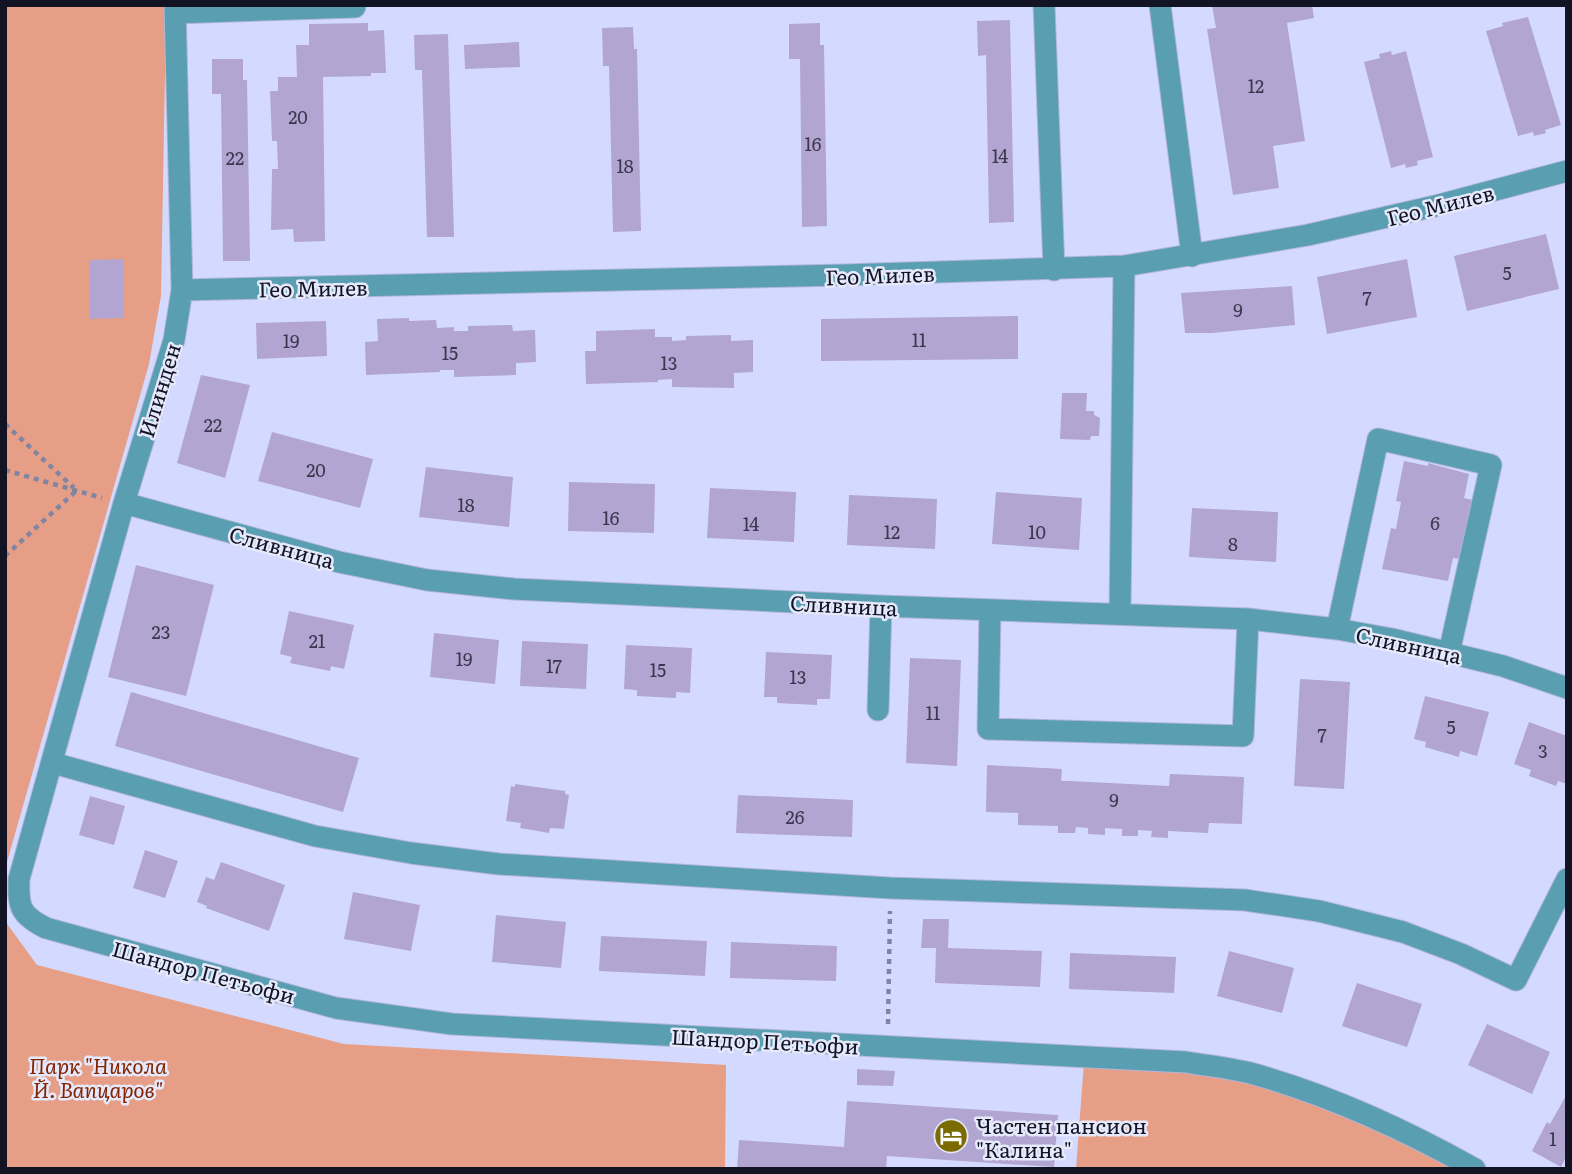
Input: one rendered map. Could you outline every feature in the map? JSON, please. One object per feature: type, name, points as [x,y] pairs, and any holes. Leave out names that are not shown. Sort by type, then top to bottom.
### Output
[{"type":"street","points":[[1044,5],[1054,270]]},
{"type":"street","points":[[1160,5],[1192,256]]},
{"type":"street","points":[[175,9],[355,7]]},
{"type":"street","name":"Илинден","points":[[46,928],[29,920],[18,901],[19,879],[124,503],[174,340],[182,290],[175,9]]},
{"type":"street","name":"Гео Милев","points":[[182,290],[1054,270],[1124,266],[1308,235],[1435,206],[1567,170]]},
{"type":"street","points":[[1120,613],[1124,266]]},
{"type":"street","points":[[1337,629],[1378,439],[1491,465],[1449,653]]},
{"type":"street","name":"Сливница","points":[[124,503],[339,562],[427,580],[514,589],[1248,619],[1337,629],[1392,639],[1503,666],[1567,688]]},
{"type":"street","points":[[878,710],[881,606]]},
{"type":"street","points":[[990,610],[988,729],[1243,736],[1248,619]]},
{"type":"street","points":[[53,763],[315,836],[411,853],[499,864],[890,888],[1245,900],[1319,911],[1403,932],[1461,954],[1516,980],[1567,879]]},
{"type":"street","name":"Шандор Петьофи","points":[[46,928],[323,1004],[452,1024],[1173,1061],[1252,1074],[1320,1095],[1388,1123],[1475,1169]]},
{"type":"path","points":[[5,424],[77,491]]},
{"type":"path","points":[[5,470],[77,491]]},
{"type":"path","points":[[5,556],[77,491]]},
{"type":"path","points":[[887,1046],[890,888]]},
{"type":"green space","points":[[5,5],[165,5],[166,17],[161,296],[149,364],[5,869]]},
{"type":"green space","name":"Парк \"Никола Й. Вапцаров\"","points":[[5,921],[37,965],[344,1044],[726,1065],[725,1169],[5,1169]]},
{"type":"green space","points":[[1084,1062],[1180,1070],[1277,1086],[1383,1126],[1461,1169],[1076,1169]]},
{"type":"building","points":[[1212,5],[1312,5],[1314,18],[1287,23],[1305,141],[1273,146],[1279,188],[1233,195],[1207,29],[1216,28]]},
{"type":"building","points":[[1528,17],[1561,125],[1545,130],[1546,133],[1534,136],[1533,132],[1518,136],[1486,31],[1503,26],[1502,23]]},
{"type":"building","points":[[1010,20],[1014,222],[989,223],[986,55],[978,56],[977,21]]},
{"type":"building","points":[[368,23],[368,31],[384,30],[386,73],[323,77],[325,241],[294,242],[293,229],[271,230],[272,169],[278,169],[277,141],[272,141],[270,91],[278,91],[278,77],[297,77],[296,45],[309,45],[309,24]]},
{"type":"building","points":[[820,23],[820,45],[824,45],[827,226],[802,227],[800,59],[789,59],[789,24]]},
{"type":"building","points":[[633,27],[634,49],[637,49],[641,231],[613,232],[609,66],[603,66],[602,28]]},
{"type":"building","points":[[448,34],[454,237],[427,237],[422,70],[415,70],[414,35]]},
{"type":"building","points":[[519,42],[520,67],[465,69],[464,45]]},
{"type":"building","points":[[1391,51],[1392,55],[1406,51],[1433,157],[1417,161],[1418,165],[1406,168],[1405,164],[1391,168],[1364,62],[1380,58],[1379,54]]},
{"type":"building","points":[[212,59],[243,59],[243,80],[247,80],[250,261],[223,261],[221,94],[212,94]]},
{"type":"building","points":[[1546,234],[1559,289],[1467,311],[1454,256]]},
{"type":"building","points":[[123,259],[124,318],[90,319],[89,260]]},
{"type":"building","points":[[1407,259],[1417,317],[1327,334],[1317,277]]},
{"type":"building","points":[[1292,286],[1295,325],[1185,333],[1181,293]]},
{"type":"building","points":[[1018,316],[1018,359],[821,361],[821,319]]},
{"type":"building","points":[[409,318],[409,321],[436,320],[437,328],[454,327],[454,331],[468,331],[468,326],[512,325],[513,331],[535,330],[536,362],[516,363],[516,375],[454,377],[454,370],[440,370],[366,375],[365,342],[378,341],[377,319]]},
{"type":"building","points":[[326,321],[327,356],[257,359],[256,323]]},
{"type":"building","points":[[655,329],[655,337],[672,337],[672,341],[686,340],[686,336],[731,335],[731,341],[753,340],[753,372],[734,373],[734,388],[672,387],[672,379],[658,382],[586,384],[585,351],[596,351],[596,331]]},
{"type":"building","points":[[201,375],[250,385],[225,478],[177,463]]},
{"type":"building","points":[[1062,393],[1087,393],[1086,411],[1094,411],[1094,415],[1100,418],[1099,436],[1091,436],[1090,440],[1060,439]]},
{"type":"building","points":[[272,432],[373,459],[360,508],[258,481]]},
{"type":"building","points":[[1404,461],[1428,466],[1428,463],[1469,474],[1464,498],[1473,500],[1460,559],[1453,558],[1448,581],[1382,569],[1391,528],[1396,529],[1401,502],[1396,501]]},
{"type":"building","points":[[426,467],[513,477],[509,527],[419,517]]},
{"type":"building","points":[[569,482],[655,484],[654,533],[568,531]]},
{"type":"building","points":[[710,488],[796,492],[794,542],[707,538]]},
{"type":"building","points":[[996,492],[1082,498],[1079,550],[992,544]]},
{"type":"building","points":[[849,495],[937,499],[935,549],[847,545]]},
{"type":"building","points":[[1192,508],[1278,512],[1276,562],[1189,557]]},
{"type":"building","points":[[136,565],[214,585],[186,696],[108,677]]},
{"type":"building","points":[[289,611],[354,625],[344,669],[331,666],[330,671],[290,663],[292,657],[280,654]]},
{"type":"building","points":[[434,633],[499,640],[495,684],[430,677]]},
{"type":"building","points":[[522,641],[588,644],[586,689],[520,686]]},
{"type":"building","points":[[626,645],[692,648],[690,693],[676,692],[676,698],[637,696],[637,690],[624,689]]},
{"type":"building","points":[[766,652],[832,655],[830,699],[817,699],[817,705],[777,703],[777,697],[764,697]]},
{"type":"building","points":[[910,658],[961,660],[957,766],[906,763]]},
{"type":"building","points":[[1300,679],[1350,682],[1344,789],[1294,786]]},
{"type":"building","points":[[131,692],[359,758],[343,812],[115,746]]},
{"type":"building","points":[[1425,696],[1489,712],[1477,756],[1460,751],[1459,757],[1425,747],[1426,742],[1414,739]]},
{"type":"building","points":[[1529,722],[1567,736],[1567,784],[1558,781],[1556,786],[1529,776],[1531,770],[1514,764]]},
{"type":"building","points":[[987,765],[1062,769],[1061,781],[1169,786],[1170,774],[1244,777],[1242,824],[1209,823],[1208,833],[1168,831],[1168,838],[1151,837],[1152,831],[1138,830],[1138,836],[1122,836],[1122,829],[1105,828],[1105,835],[1088,834],[1088,828],[1076,827],[1075,833],[1058,833],[1058,826],[1018,825],[1018,813],[986,812]]},
{"type":"building","points":[[515,784],[565,791],[565,794],[569,795],[564,829],[550,828],[549,833],[520,828],[521,823],[506,821],[511,786],[515,787]]},
{"type":"building","points":[[738,795],[853,800],[852,837],[736,833]]},
{"type":"building","points":[[90,796],[125,806],[114,845],[79,835]]},
{"type":"building","points":[[145,850],[178,861],[165,898],[133,888]]},
{"type":"building","points":[[221,862],[285,885],[269,931],[206,908],[207,906],[197,902],[206,877],[214,880]]},
{"type":"building","points":[[353,892],[420,905],[411,951],[344,939]]},
{"type":"building","points":[[496,915],[566,922],[561,968],[492,962]]},
{"type":"building","points":[[923,919],[949,919],[948,948],[1042,951],[1040,987],[935,983],[936,948],[921,948]]},
{"type":"building","points":[[601,936],[707,941],[705,976],[599,971]]},
{"type":"building","points":[[731,942],[837,946],[836,981],[730,978]]},
{"type":"building","points":[[1229,951],[1294,968],[1282,1013],[1217,996]]},
{"type":"building","points":[[1070,953],[1176,957],[1174,993],[1069,989]]},
{"type":"building","points":[[1357,983],[1422,1004],[1407,1047],[1342,1026]]},
{"type":"building","points":[[1487,1024],[1550,1052],[1532,1094],[1468,1065]]},
{"type":"building","points":[[857,1069],[895,1071],[893,1086],[857,1085]]},
{"type":"building","points":[[1567,1094],[1567,1155],[1561,1167],[1532,1151],[1547,1122],[1550,1124]]},
{"type":"building","name":"Частен пансион \"Калина\"","points":[[847,1101],[1058,1115],[1054,1167],[887,1156],[886,1169],[737,1169],[739,1140],[844,1147]]},
{"type":"place","name":"Частен пансион \"Калина\"","points":[[951,1136]]}]
